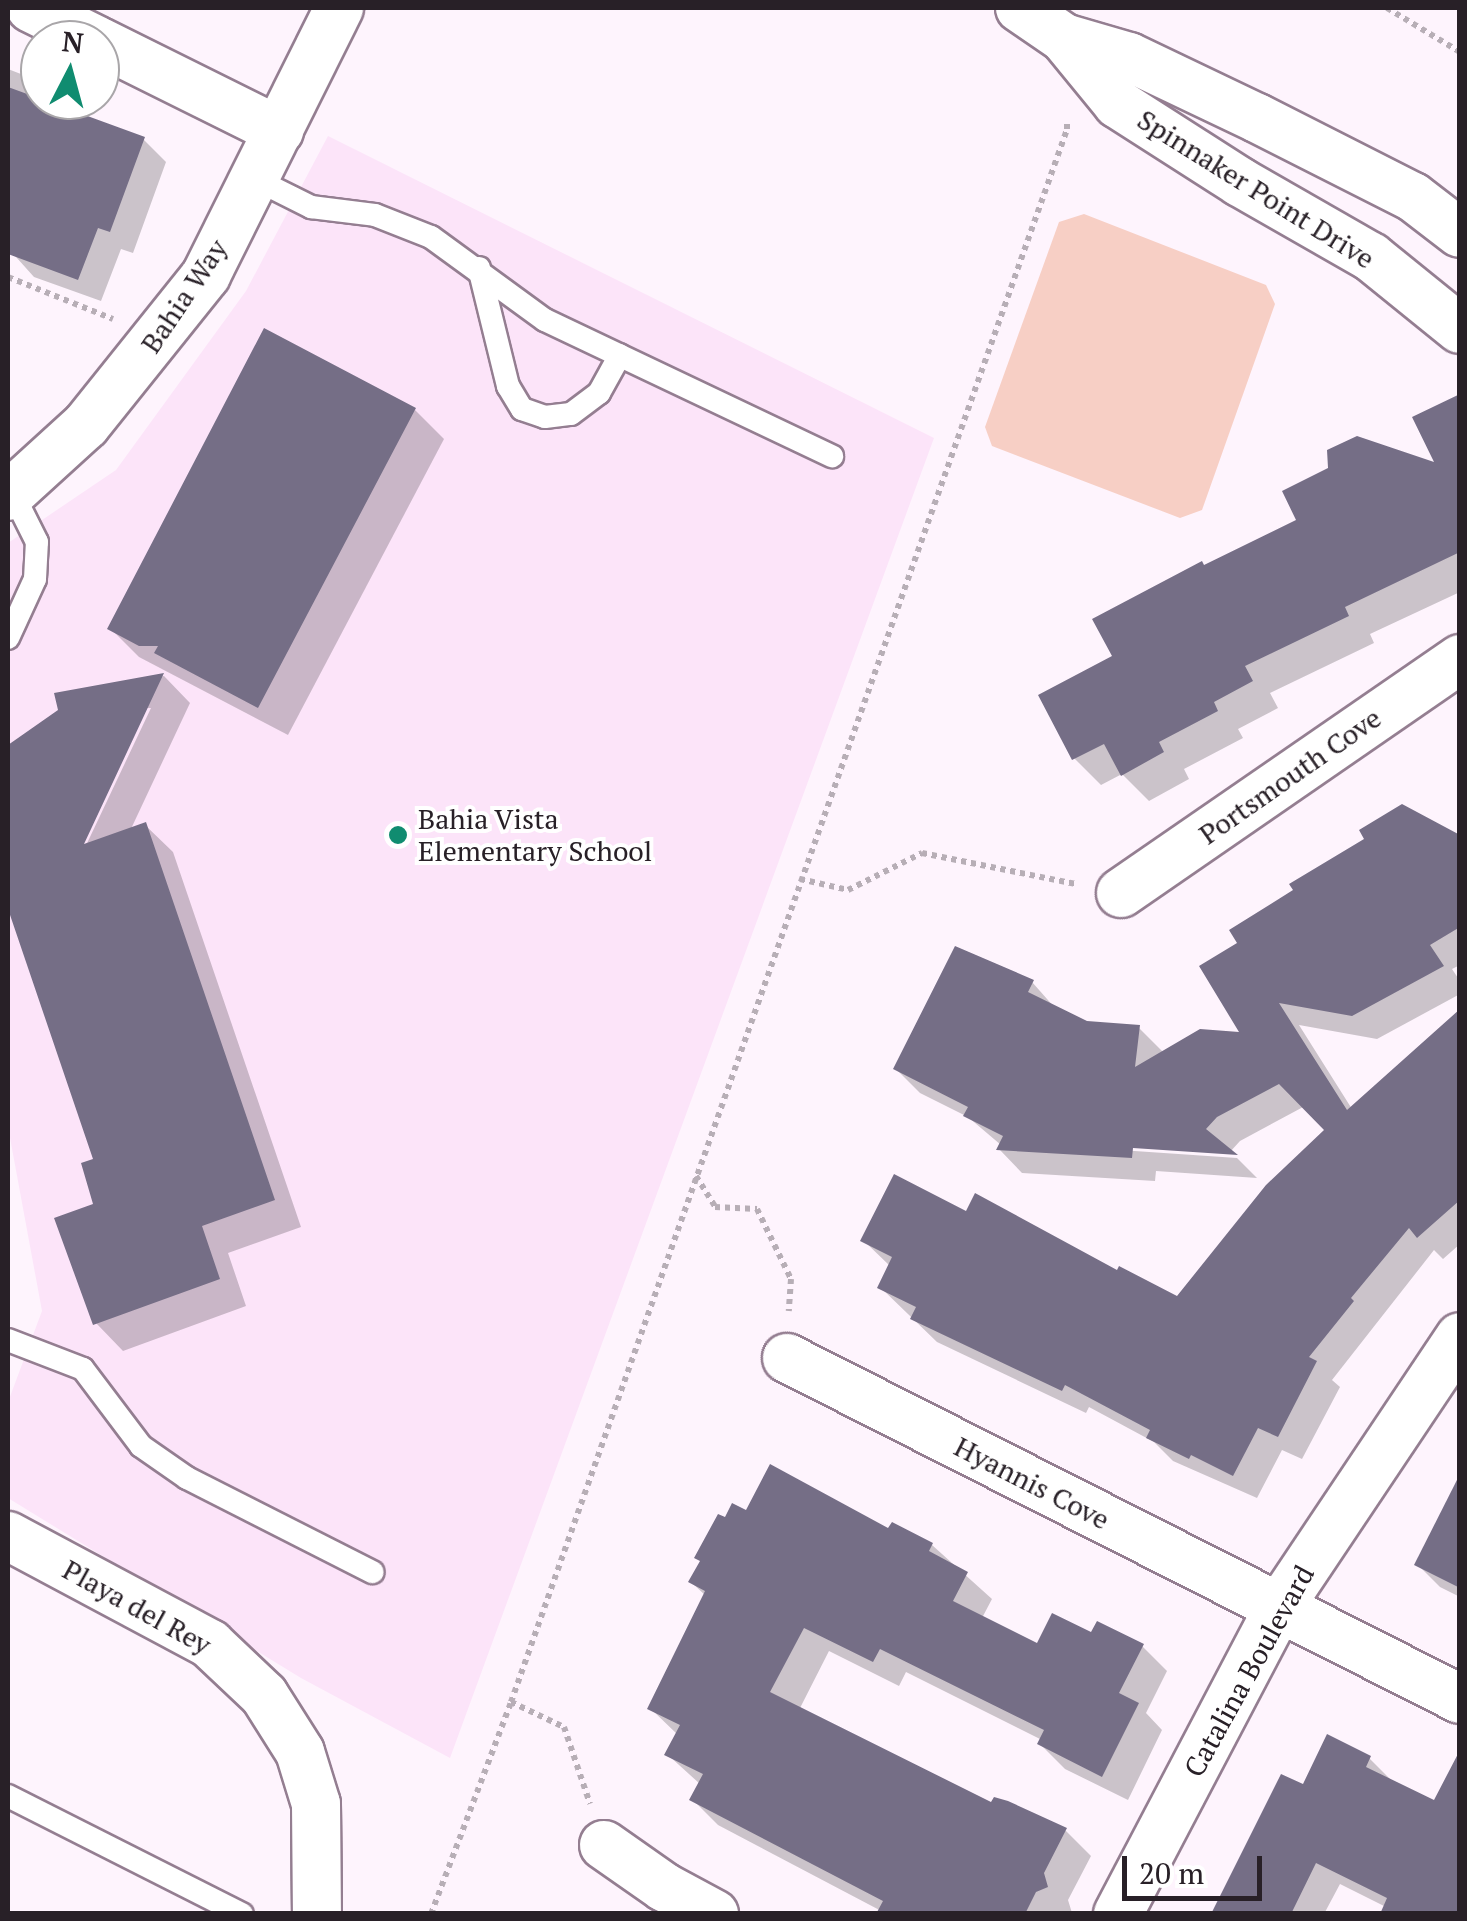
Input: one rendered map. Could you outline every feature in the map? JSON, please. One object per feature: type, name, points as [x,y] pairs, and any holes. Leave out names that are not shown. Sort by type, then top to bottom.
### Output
[{"type":"street","points":[[31,8],[55,20]]},
{"type":"street","name":"Bahia Way","points":[[10,494],[86,425],[206,275],[339,8]]},
{"type":"street","name":"Spinnaker Point Drive","points":[[1020,8],[1064,38],[1118,104],[1240,182],[1371,257],[1460,330]]},
{"type":"street","name":"Spinnaker Point Drive","points":[[1064,38],[1129,56],[1257,118],[1413,197],[1460,233]]},
{"type":"street","points":[[120,52],[279,131]]},
{"type":"street","name":"Portsmouth Cove","points":[[1121,893],[1460,660]]},
{"type":"street","name":"Catalina Boulevard","points":[[1118,1914],[1278,1609],[1460,1337]]},
{"type":"street","name":"Hyannis Cove","points":[[787,1358],[1460,1699]]},
{"type":"street","name":"Playa del Rey","points":[[8,1536],[210,1644],[264,1695],[300,1752],[316,1804],[316,1914]]},
{"type":"street","points":[[604,1845],[664,1887],[714,1914]]},
{"type":"lane","points":[[255,179],[312,207],[375,215],[431,237],[545,320],[832,456]]},
{"type":"lane","points":[[478,268],[508,386],[522,410],[545,417],[571,414],[599,393],[620,355]]},
{"type":"lane","points":[[8,638],[35,579],[36,561],[36,542],[10,494]]},
{"type":"lane","points":[[8,1340],[82,1369],[141,1446],[186,1478],[372,1572]]},
{"type":"lane","points":[[8,1796],[242,1914]]},
{"type":"path","points":[[1387,8],[1460,52]]},
{"type":"path","points":[[431,1914],[511,1702],[1067,129],[1066,111]]},
{"type":"path","points":[[8,277],[158,338]]},
{"type":"path","points":[[800,878],[848,890],[922,853],[1121,893]]},
{"type":"path","points":[[696,1175],[715,1206],[757,1210],[791,1278],[787,1358]]},
{"type":"path","points":[[511,1702],[564,1728],[604,1845]]},
{"type":"shaded area","name":"Bahia Vista Elementary School","points":[[328,136],[934,438],[450,1758],[301,1678],[8,1498],[8,1402],[42,1311],[8,1127],[8,543],[116,470],[246,291]]},
{"type":"shaded area","points":[[1084,214],[1266,285],[1275,304],[1202,510],[1180,518],[992,446],[985,427],[1059,222]]},
{"type":"building","points":[[8,87],[20,91],[20,120],[98,120],[145,137],[110,232],[98,228],[78,280],[8,254]]},
{"type":"building","points":[[264,328],[416,408],[258,708],[154,653],[158,646],[139,646],[107,629]]},
{"type":"building","points":[[1460,394],[1460,552],[1345,607],[1349,616],[1245,666],[1253,681],[1214,702],[1218,711],[1159,742],[1164,752],[1121,776],[1104,744],[1072,760],[1038,695],[1112,656],[1092,619],[1202,561],[1204,565],[1296,520],[1282,491],[1328,468],[1327,450],[1357,436],[1434,462],[1412,417]]},
{"type":"building","points":[[164,673],[84,844],[146,822],[275,1200],[202,1226],[220,1279],[93,1325],[54,1218],[93,1204],[81,1163],[93,1159],[8,909],[8,745],[58,710],[54,693]]},
{"type":"building","points":[[1402,804],[1460,835],[1460,927],[1430,945],[1444,966],[1352,1016],[1279,1003],[1347,1110],[1460,1009],[1460,1200],[1417,1238],[1409,1228],[1351,1298],[1354,1301],[1309,1357],[1317,1361],[1278,1437],[1258,1428],[1233,1476],[1146,1438],[1150,1430],[1065,1385],[1062,1391],[910,1319],[916,1307],[877,1288],[892,1257],[860,1241],[894,1174],[966,1211],[975,1193],[1117,1270],[1119,1266],[1177,1296],[1266,1185],[1324,1130],[1279,1084],[1217,1117],[1206,1129],[1238,1155],[1133,1148],[1132,1158],[996,1150],[1003,1136],[963,1116],[968,1107],[893,1069],[955,946],[1034,980],[1028,992],[1087,1021],[1140,1025],[1135,1067],[1200,1029],[1239,1032],[1199,966],[1237,943],[1229,930],[1293,890],[1289,884],[1364,839],[1359,830]]},
{"type":"building","points":[[770,1464],[888,1528],[892,1522],[933,1543],[929,1551],[968,1572],[953,1601],[1037,1643],[1052,1613],[1091,1632],[1097,1621],[1144,1644],[1119,1693],[1139,1703],[1102,1777],[1037,1744],[1044,1730],[880,1649],[873,1662],[804,1628],[770,1692],[991,1802],[994,1797],[1008,1801],[1067,1828],[1044,1873],[1048,1887],[1036,1892],[1025,1914],[876,1914],[883,1901],[689,1800],[703,1774],[664,1755],[680,1725],[647,1709],[705,1591],[688,1582],[700,1561],[694,1558],[718,1514],[725,1517],[732,1503],[746,1510]]},
{"type":"building","points":[[1460,1474],[1460,1588],[1414,1565]]},
{"type":"building","points":[[1327,1734],[1371,1756],[1366,1767],[1434,1800],[1460,1750],[1460,1914],[1380,1914],[1387,1898],[1316,1863],[1291,1914],[1211,1914],[1281,1774],[1303,1784]]},
{"type":"place","name":"Bahia Vista Elementary School","points":[[398,835]]}]
